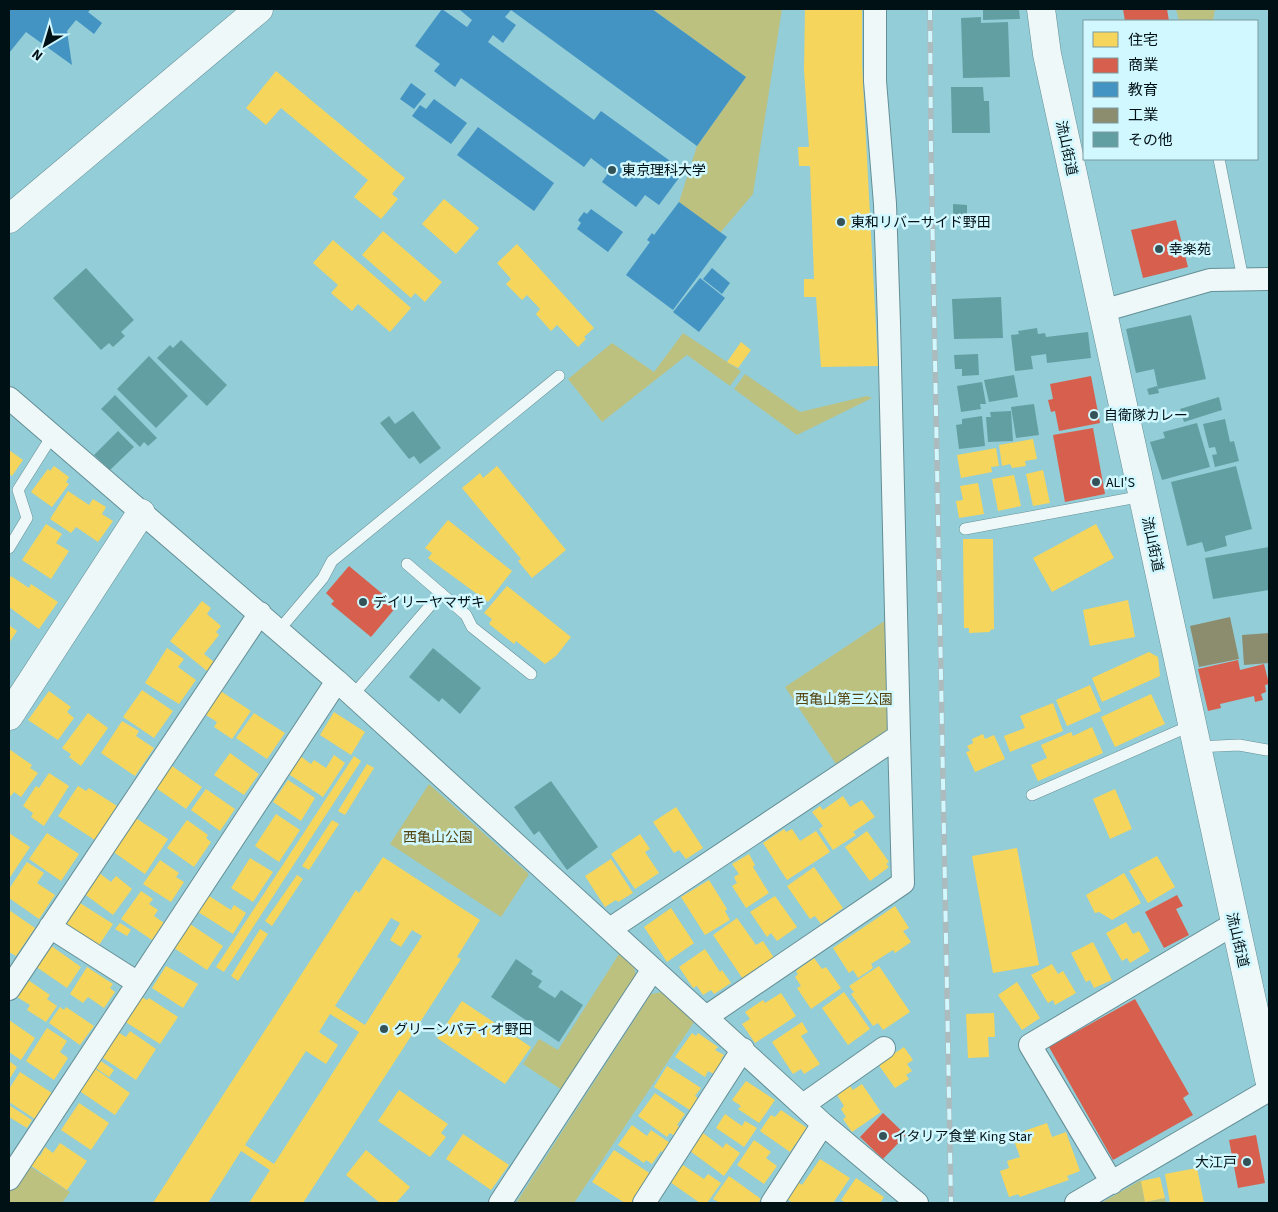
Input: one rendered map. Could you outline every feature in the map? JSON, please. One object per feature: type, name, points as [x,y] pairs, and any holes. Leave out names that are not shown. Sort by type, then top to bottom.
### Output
[{"type":"street","points":[[9,219],[259,9]]},
{"type":"street","points":[[706,1018],[903,883],[889,323],[885,204],[875,81],[875,9]]},
{"type":"street","name":"流山街道","points":[[1041,9],[1047,54],[1269,1079]]},
{"type":"street","points":[[1102,311],[1210,280],[1269,279]]},
{"type":"street","points":[[9,398],[345,688],[907,1200]]},
{"type":"street","points":[[9,716],[141,513]]},
{"type":"street","points":[[9,989],[260,613]]},
{"type":"street","points":[[9,1179],[138,983],[345,688]]},
{"type":"street","points":[[610,929],[899,736]]},
{"type":"street","points":[[1112,1183],[1030,1045],[1234,924]]},
{"type":"street","points":[[50,927],[138,983]]},
{"type":"street","points":[[500,1203],[653,969]]},
{"type":"street","points":[[803,1105],[884,1048]]},
{"type":"street","points":[[644,1203],[743,1049]]},
{"type":"street","points":[[1076,1203],[1269,1090]]},
{"type":"street","points":[[772,1203],[823,1124]]},
{"type":"lane","points":[[1219,160],[1243,279]]},
{"type":"lane","points":[[279,630],[323,578],[332,562],[559,376]]},
{"type":"lane","points":[[9,548],[27,518],[18,490],[52,436]]},
{"type":"lane","points":[[965,528],[1143,496]]},
{"type":"lane","points":[[406,564],[466,615],[472,627],[531,674]]},
{"type":"lane","points":[[345,688],[440,593]]},
{"type":"lane","points":[[1032,795],[1194,736],[1267,750]]},
{"type":"green space","points":[[652,9],[782,9],[753,194],[720,233],[679,202],[697,146],[746,77]]},
{"type":"green space","points":[[1176,9],[1215,9],[1213,20],[1179,20]]},
{"type":"green space","points":[[683,333],[741,371],[730,386],[687,355],[602,422],[568,379],[612,343],[654,372]]},
{"type":"green space","points":[[745,374],[800,412],[867,396],[872,398],[797,435],[734,389]]},
{"type":"green space","name":"西亀山第三公園","points":[[886,620],[887,730],[836,764],[785,687]]},
{"type":"green space","name":"西亀山公園","points":[[429,784],[529,874],[501,917],[390,844]]},
{"type":"green space","points":[[619,954],[634,967],[636,977],[562,1090],[523,1064],[539,1039],[558,1050]]},
{"type":"green space","points":[[662,992],[694,1022],[574,1203],[516,1203],[651,994]]},
{"type":"green space","points":[[26,1164],[70,1192],[62,1203],[9,1203],[9,1190]]},
{"type":"green space","points":[[1141,1180],[1145,1202],[1165,1198],[1166,1203],[1101,1203]]},
{"type":"building: 住宅","name":"東和リバーサイド野田","points":[[805,9],[862,9],[862,64],[878,366],[821,367],[816,297],[804,297],[804,279],[814,279],[810,166],[799,166],[798,147],[809,147],[804,70]]},
{"type":"building: 住宅","points":[[276,71],[405,178],[392,194],[398,199],[381,219],[354,197],[368,180],[281,108],[266,125],[246,108]]},
{"type":"building: 住宅","points":[[444,199],[479,228],[456,254],[422,224]]},
{"type":"building: 住宅","points":[[383,231],[442,282],[425,302],[415,293],[411,298],[362,255]]},
{"type":"building: 住宅","points":[[333,240],[411,308],[390,332],[358,304],[352,311],[331,293],[338,285],[313,263]]},
{"type":"building: 住宅","points":[[517,244],[594,328],[584,337],[586,339],[578,347],[557,325],[551,331],[536,314],[540,309],[527,295],[522,300],[506,284],[511,279],[497,263]]},
{"type":"building: 住宅","points":[[741,342],[751,350],[738,368],[727,362]]},
{"type":"building: 住宅","points":[[1033,439],[1037,459],[1025,461],[1026,466],[1012,468],[1010,464],[1002,466],[999,445]]},
{"type":"building: 住宅","points":[[996,448],[999,466],[991,467],[992,472],[961,478],[957,455]]},
{"type":"building: 住宅","points":[[9,450],[23,460],[12,476],[9,474]]},
{"type":"building: 住宅","points":[[54,466],[69,477],[66,482],[69,484],[52,507],[31,492],[48,469],[50,471]]},
{"type":"building: 住宅","points":[[497,466],[566,550],[532,578],[518,561],[521,559],[462,488],[480,473],[483,478]]},
{"type":"building: 住宅","points":[[1043,470],[1050,503],[1033,506],[1026,474]]},
{"type":"building: 住宅","points":[[1014,475],[1021,506],[998,511],[992,479]]},
{"type":"building: 住宅","points":[[978,483],[984,514],[959,518],[956,501],[963,500],[960,486]]},
{"type":"building: 住宅","points":[[68,491],[89,505],[93,499],[106,507],[102,514],[113,521],[98,542],[76,527],[71,533],[50,519]]},
{"type":"building: 住宅","points":[[448,520],[512,571],[488,602],[428,558],[432,553],[425,548]]},
{"type":"building: 住宅","points":[[46,524],[62,534],[56,543],[69,551],[51,579],[22,560]]},
{"type":"building: 住宅","points":[[1096,524],[1114,558],[1052,592],[1033,558]]},
{"type":"building: 住宅","points":[[963,539],[993,539],[994,629],[990,630],[990,632],[969,633],[969,628],[964,628]]},
{"type":"building: 住宅","points":[[11,576],[29,588],[31,584],[58,602],[39,629],[9,607],[9,580]]},
{"type":"building: 住宅","points":[[507,586],[571,637],[556,656],[545,664],[516,641],[514,644],[489,624],[492,619],[484,613]]},
{"type":"building: 住宅","points":[[1128,600],[1135,637],[1090,646],[1083,610]]},
{"type":"building: 住宅","points":[[202,601],[211,608],[207,614],[221,626],[216,632],[219,635],[204,654],[214,662],[207,671],[170,641]]},
{"type":"building: 住宅","points":[[9,625],[17,631],[9,643]]},
{"type":"building: 住宅","points":[[167,648],[184,659],[178,667],[196,680],[179,704],[145,683]]},
{"type":"building: 住宅","points":[[1149,652],[1158,657],[1160,676],[1102,702],[1092,678]]},
{"type":"building: 住宅","points":[[1090,685],[1101,711],[1067,726],[1056,700]]},
{"type":"building: 住宅","points":[[142,690],[173,711],[154,738],[123,717]]},
{"type":"building: 住宅","points":[[219,690],[251,711],[232,739],[214,727],[217,722],[203,713]]},
{"type":"building: 住宅","points":[[49,691],[71,707],[67,712],[74,718],[58,740],[28,720]]},
{"type":"building: 住宅","points":[[1151,694],[1165,724],[1115,747],[1101,717]]},
{"type":"building: 住宅","points":[[1053,703],[1063,731],[1010,752],[1004,736],[1025,728],[1020,716]]},
{"type":"building: 住宅","points":[[334,712],[365,732],[351,755],[320,735]]},
{"type":"building: 住宅","points":[[88,713],[108,728],[81,766],[69,757],[71,754],[62,748]]},
{"type":"building: 住宅","points":[[254,713],[285,733],[267,759],[236,738]]},
{"type":"building: 住宅","points":[[122,721],[139,731],[136,736],[154,748],[135,776],[101,753]]},
{"type":"building: 住宅","points":[[1092,727],[1103,753],[1038,781],[1031,765],[1047,758],[1041,745],[1071,732],[1073,736]]},
{"type":"building: 住宅","points":[[983,734],[985,739],[994,735],[1005,759],[975,772],[966,752],[970,751],[967,746],[973,743],[972,739]]},
{"type":"building: 住宅","points":[[9,749],[32,765],[30,768],[38,773],[21,797],[14,792],[11,796],[9,794]]},
{"type":"building: 住宅","points":[[230,753],[259,774],[244,795],[214,775]]},
{"type":"building: 住宅","points":[[299,755],[311,764],[314,760],[326,768],[334,755],[345,763],[323,797],[287,773]]},
{"type":"building: 住宅","points":[[354,756],[361,761],[224,972],[216,967]]},
{"type":"building: 住宅","points":[[367,764],[374,768],[345,815],[338,811]]},
{"type":"building: 住宅","points":[[172,766],[202,787],[186,809],[156,788]]},
{"type":"building: 住宅","points":[[49,773],[69,786],[44,826],[31,817],[33,813],[23,806],[36,786],[39,788]]},
{"type":"building: 住宅","points":[[288,780],[315,798],[301,821],[273,802]]},
{"type":"building: 住宅","points":[[78,786],[86,791],[89,788],[117,806],[95,840],[58,816]]},
{"type":"building: 住宅","points":[[206,789],[235,809],[220,831],[191,810]]},
{"type":"building: 住宅","points":[[1115,789],[1132,829],[1110,839],[1093,799]]},
{"type":"building: 住宅","points":[[843,796],[850,807],[862,800],[875,817],[853,832],[856,835],[833,850],[819,829],[823,826],[812,812],[820,806],[823,810]]},
{"type":"building: 住宅","points":[[676,807],[703,848],[686,859],[679,850],[674,853],[653,822]]},
{"type":"building: 住宅","points":[[276,814],[300,830],[279,862],[255,846]]},
{"type":"building: 住宅","points":[[134,817],[168,839],[145,874],[112,851]]},
{"type":"building: 住宅","points":[[187,820],[208,835],[206,838],[211,842],[194,867],[167,848]]},
{"type":"building: 住宅","points":[[332,820],[339,824],[309,870],[302,866]]},
{"type":"building: 住宅","points":[[784,829],[786,832],[792,829],[800,841],[816,831],[830,852],[787,880],[763,843]]},
{"type":"building: 住宅","points":[[867,831],[889,862],[886,864],[889,867],[870,881],[845,847]]},
{"type":"building: 住宅","points":[[9,833],[30,847],[9,879]]},
{"type":"building: 住宅","points":[[47,833],[79,854],[61,881],[29,859]]},
{"type":"building: 住宅","points":[[640,834],[650,849],[645,852],[659,873],[635,889],[611,854]]},
{"type":"building: 住宅","points":[[1017,848],[1039,965],[993,973],[972,856]]},
{"type":"building: 住宅","points":[[749,854],[755,865],[753,867],[769,893],[746,908],[732,886],[737,883],[734,877],[739,874],[732,864]]},
{"type":"building: 住宅","points":[[1157,856],[1175,887],[1148,903],[1129,871]]},
{"type":"building: 住宅","name":"グリーンパティオ野田","points":[[383,857],[480,920],[457,957],[461,959],[303,1203],[249,1203],[270,1170],[241,1151],[208,1203],[153,1203],[356,890],[359,893]],"holes":[[[391,918],[400,923],[390,940],[401,947],[412,930],[422,936],[365,1025],[335,1006]],[[330,1014],[359,1032],[274,1164],[245,1145],[306,1051],[326,1064],[338,1045],[319,1032]]]},
{"type":"building: 住宅","points":[[250,858],[273,872],[253,902],[231,888]]},
{"type":"building: 住宅","points":[[611,859],[633,893],[605,907],[585,876]]},
{"type":"building: 住宅","points":[[160,860],[179,873],[176,877],[184,882],[171,902],[143,884]]},
{"type":"building: 住宅","points":[[27,862],[44,873],[37,883],[55,895],[39,919],[9,898],[9,889]]},
{"type":"building: 住宅","points":[[814,867],[843,908],[821,924],[815,916],[810,919],[787,886]]},
{"type":"building: 住宅","points":[[98,872],[111,882],[116,876],[132,889],[113,915],[83,893]]},
{"type":"building: 住宅","points":[[1124,873],[1141,903],[1112,920],[1099,912],[1095,913],[1086,895]]},
{"type":"building: 住宅","points":[[297,875],[303,879],[272,926],[265,921]]},
{"type":"building: 住宅","points":[[709,880],[727,909],[725,911],[730,920],[705,935],[681,897]]},
{"type":"building: 住宅","points":[[141,891],[153,899],[149,904],[158,910],[154,916],[164,923],[152,940],[121,919]]},
{"type":"building: 住宅","points":[[206,894],[231,910],[234,905],[246,913],[233,934],[195,910]]},
{"type":"building: 住宅","points":[[775,896],[797,927],[777,941],[771,933],[767,937],[750,912]]},
{"type":"building: 住宅","points":[[80,903],[113,924],[99,945],[66,924]]},
{"type":"building: 住宅","points":[[895,906],[909,928],[903,931],[911,942],[895,953],[893,950],[871,964],[873,968],[858,978],[853,970],[849,973],[833,948]]},
{"type":"building: 住宅","points":[[671,908],[694,943],[667,962],[644,927]]},
{"type":"building: 住宅","points":[[9,910],[35,928],[16,956],[9,952]]},
{"type":"building: 住宅","points":[[737,918],[756,945],[763,941],[774,958],[743,979],[713,935]]},
{"type":"building: 住宅","points":[[1126,922],[1133,934],[1139,931],[1150,951],[1130,963],[1127,958],[1122,961],[1106,933]]},
{"type":"building: 住宅","points":[[120,923],[131,930],[127,936],[115,929]]},
{"type":"building: 住宅","points":[[190,924],[223,946],[207,970],[174,948]]},
{"type":"building: 住宅","points":[[260,929],[268,934],[238,981],[231,976]]},
{"type":"building: 住宅","points":[[1093,942],[1112,980],[1094,988],[1090,980],[1086,982],[1071,953]]},
{"type":"building: 住宅","points":[[50,945],[81,967],[67,988],[35,966]]},
{"type":"building: 住宅","points":[[705,949],[720,972],[722,970],[731,983],[714,994],[711,990],[703,995],[697,986],[693,988],[679,967]]},
{"type":"building: 住宅","points":[[814,958],[822,969],[826,967],[841,988],[811,1009],[797,988],[801,986],[795,977],[798,974],[796,971]]},
{"type":"building: 住宅","points":[[1052,964],[1058,974],[1063,971],[1076,993],[1055,1005],[1053,1000],[1048,1003],[1031,975]]},
{"type":"building: 住宅","points":[[166,966],[198,984],[183,1008],[152,988]]},
{"type":"building: 住宅","points":[[879,966],[910,1012],[883,1030],[878,1023],[873,1026],[851,994],[854,992],[849,986]]},
{"type":"building: 住宅","points":[[87,967],[113,984],[110,988],[115,992],[104,1008],[88,997],[83,1003],[70,994]]},
{"type":"building: 住宅","points":[[28,980],[50,995],[47,999],[57,1006],[46,1022],[27,1010],[30,1005],[17,997]]},
{"type":"building: 住宅","points":[[1017,982],[1040,1018],[1022,1030],[998,995]]},
{"type":"building: 住宅","points":[[844,992],[870,1029],[848,1045],[822,1008]]},
{"type":"building: 住宅","points":[[781,993],[796,1016],[755,1043],[742,1024],[750,1019],[745,1012],[763,1000],[765,1003]]},
{"type":"building: 住宅","points":[[140,996],[147,1000],[149,998],[178,1017],[160,1044],[124,1021]]},
{"type":"building: 住宅","points":[[462,1001],[531,1047],[505,1084],[437,1038]]},
{"type":"building: 住宅","points":[[60,1007],[64,1010],[66,1007],[94,1026],[80,1045],[49,1023]]},
{"type":"building: 住宅","points":[[994,1013],[995,1037],[988,1037],[989,1057],[968,1058],[966,1014]]},
{"type":"building: 住宅","points":[[9,1020],[35,1038],[21,1060],[9,1052]]},
{"type":"building: 住宅","points":[[802,1022],[808,1032],[801,1036],[820,1064],[804,1074],[801,1069],[793,1074],[772,1042]]},
{"type":"building: 住宅","points":[[47,1028],[67,1041],[60,1052],[68,1058],[54,1080],[26,1061]]},
{"type":"building: 住宅","points":[[116,1031],[126,1037],[130,1031],[156,1049],[136,1080],[100,1056]]},
{"type":"building: 住宅","points":[[692,1033],[696,1036],[698,1033],[718,1047],[715,1050],[724,1055],[721,1059],[725,1061],[716,1075],[708,1071],[705,1077],[675,1057]]},
{"type":"building: 住宅","points":[[904,1047],[913,1060],[907,1064],[912,1071],[906,1075],[909,1079],[895,1088],[878,1064]]},
{"type":"building: 住宅","points":[[98,1059],[114,1070],[109,1077],[93,1066]]},
{"type":"building: 住宅","points":[[9,1061],[17,1067],[9,1080]]},
{"type":"building: 住宅","points":[[667,1066],[701,1088],[695,1096],[701,1100],[693,1112],[654,1087]]},
{"type":"building: 住宅","points":[[94,1068],[130,1093],[115,1115],[78,1090]]},
{"type":"building: 住宅","points":[[20,1072],[52,1093],[35,1119],[9,1102],[9,1089]]},
{"type":"building: 住宅","points":[[746,1081],[775,1100],[759,1123],[738,1109],[741,1106],[732,1100]]},
{"type":"building: 住宅","points":[[862,1084],[881,1112],[852,1132],[843,1119],[846,1117],[841,1109],[844,1106],[837,1095],[850,1086],[853,1090]]},
{"type":"building: 住宅","points":[[399,1090],[448,1124],[441,1133],[446,1137],[430,1157],[378,1121]]},
{"type":"building: 住宅","points":[[655,1093],[685,1114],[677,1125],[682,1128],[676,1137],[670,1133],[667,1137],[638,1116]]},
{"type":"building: 住宅","points":[[79,1103],[109,1123],[91,1150],[61,1130]]},
{"type":"building: 住宅","points":[[9,1105],[32,1120],[27,1128],[9,1117]]},
{"type":"building: 住宅","points":[[781,1110],[807,1128],[790,1152],[760,1131],[771,1115],[775,1117]]},
{"type":"building: 住宅","points":[[725,1114],[742,1126],[745,1121],[757,1128],[744,1147],[716,1128]]},
{"type":"building: 住宅","points":[[1047,1123],[1052,1137],[1066,1132],[1080,1171],[1067,1176],[1069,1180],[1020,1197],[1018,1194],[1009,1197],[1000,1171],[1009,1168],[1007,1161],[1020,1157],[1012,1135]]},
{"type":"building: 住宅","points":[[632,1125],[647,1136],[651,1130],[673,1145],[666,1154],[661,1151],[652,1164],[646,1160],[644,1163],[618,1145]]},
{"type":"building: 住宅","points":[[703,1133],[723,1148],[726,1143],[740,1153],[724,1176],[690,1151]]},
{"type":"building: 住宅","points":[[463,1134],[509,1165],[491,1190],[446,1159]]},
{"type":"building: 住宅","points":[[754,1140],[771,1152],[766,1158],[777,1166],[764,1184],[737,1165]]},
{"type":"building: 住宅","points":[[60,1143],[87,1161],[67,1190],[30,1165],[37,1154],[40,1156],[45,1147],[53,1153]]},
{"type":"building: 住宅","points":[[366,1150],[410,1187],[396,1203],[380,1203],[346,1175]]},
{"type":"building: 住宅","points":[[614,1150],[651,1174],[632,1203],[625,1203],[592,1182]]},
{"type":"building: 住宅","points":[[820,1159],[850,1178],[833,1203],[793,1203],[787,1199],[798,1182],[802,1185]]},
{"type":"building: 住宅","points":[[683,1165],[704,1179],[708,1174],[721,1183],[707,1203],[700,1203],[670,1182]]},
{"type":"building: 住宅","points":[[1197,1168],[1204,1203],[1170,1203],[1165,1174]]},
{"type":"building: 住宅","points":[[729,1176],[761,1199],[758,1203],[720,1203],[713,1199]]},
{"type":"building: 住宅","points":[[1160,1177],[1165,1198],[1145,1202],[1141,1181]]},
{"type":"building: 住宅","points":[[856,1178],[884,1197],[880,1203],[846,1203],[841,1200]]},
{"type":"building: 商業","points":[[1123,9],[1167,9],[1169,20],[1125,20]]},
{"type":"building: 商業","name":"幸楽苑","points":[[1176,220],[1188,267],[1143,278],[1131,230]]},
{"type":"building: 商業","points":[[1091,376],[1100,423],[1059,431],[1055,411],[1051,412],[1048,400],[1053,399],[1050,384]]},
{"type":"building: 商業","points":[[1093,428],[1105,494],[1065,502],[1053,435]]},
{"type":"building: 商業","name":"デイリーヤマザキ","points":[[349,566],[397,606],[371,637],[331,604],[334,601],[326,593]]},
{"type":"building: 商業","points":[[1238,660],[1240,670],[1264,664],[1269,684],[1265,685],[1266,692],[1261,694],[1263,700],[1255,702],[1254,696],[1220,704],[1221,708],[1208,711],[1198,669]]},
{"type":"building: 商業","points":[[1177,895],[1183,906],[1176,909],[1189,935],[1164,948],[1145,912]]},
{"type":"building: 商業","points":[[1135,999],[1189,1094],[1183,1098],[1193,1115],[1113,1160],[1049,1047]]},
{"type":"building: 商業","name":"イタリア食堂 King Star","points":[[883,1113],[906,1135],[883,1159],[860,1137]]},
{"type":"building: 商業","name":"大江戸","points":[[1256,1135],[1265,1183],[1238,1188],[1229,1140]]},
{"type":"building: 教育","points":[[9,9],[91,9],[88,12],[102,23],[94,34],[76,20],[67,31],[72,65],[26,32],[9,53]]},
{"type":"building: 教育","points":[[442,9],[467,27],[472,20],[461,9],[652,9],[746,77],[697,146],[511,10],[505,17],[516,25],[503,43],[493,35],[488,42],[594,120],[601,111],[684,171],[659,205],[645,195],[636,207],[602,182],[609,172],[591,158],[584,167],[461,78],[455,87],[434,71],[440,64],[415,46]]},
{"type":"building: 教育","points":[[411,83],[426,94],[414,109],[400,99]]},
{"type":"building: 教育","points":[[434,99],[467,123],[451,144],[412,116],[420,105],[426,109]]},
{"type":"building: 教育","points":[[478,127],[554,183],[534,211],[457,155]]},
{"type":"building: 教育","points":[[679,202],[727,237],[673,310],[626,275],[650,242],[647,240],[652,233],[654,235]]},
{"type":"building: 教育","points":[[591,209],[623,232],[608,252],[577,229],[581,223],[578,220],[584,212],[587,214]]},
{"type":"building: 教育","points":[[712,268],[730,283],[722,294],[703,279]]},
{"type":"building: 教育","points":[[700,278],[725,298],[699,332],[673,312]]},
{"type":"building: 工業","points":[[1230,617],[1239,659],[1199,667],[1190,626]]},
{"type":"building: 工業","points":[[1269,633],[1269,663],[1244,665],[1242,635]]},
{"type":"building: その他","points":[[983,9],[1019,9],[1020,19],[983,20]]},
{"type":"building: その他","points":[[981,17],[981,23],[1008,22],[1010,77],[963,78],[961,18]]},
{"type":"building: その他","points":[[951,87],[983,87],[984,101],[989,101],[990,133],[952,133]]},
{"type":"building: その他","points":[[953,204],[967,205],[967,217],[953,217]]},
{"type":"building: その他","points":[[86,268],[134,320],[121,332],[125,336],[113,347],[109,343],[101,350],[53,298]]},
{"type":"building: その他","points":[[1001,297],[1003,338],[954,339],[952,299]]},
{"type":"building: その他","points":[[1191,315],[1206,379],[1158,389],[1154,369],[1136,373],[1126,329]]},
{"type":"building: その他","points":[[1037,328],[1038,334],[1045,333],[1046,337],[1088,332],[1091,358],[1047,363],[1046,354],[1031,356],[1033,369],[1015,371],[1011,335],[1019,334],[1018,331]]},
{"type":"building: その他","points":[[181,340],[227,385],[207,406],[157,358],[170,345],[173,348]]},
{"type":"building: その他","points":[[978,354],[979,375],[962,376],[962,369],[955,369],[954,355]]},
{"type":"building: その他","points":[[149,356],[188,396],[156,428],[117,389]]},
{"type":"building: その他","points":[[1014,375],[1018,397],[989,402],[984,380]]},
{"type":"building: その他","points":[[982,382],[986,404],[980,404],[981,409],[961,412],[957,386]]},
{"type":"building: その他","points":[[1157,386],[1159,393],[1149,395],[1147,389]]},
{"type":"building: その他","points":[[115,395],[157,438],[148,446],[144,442],[140,447],[101,409]]},
{"type":"building: その他","points":[[1219,397],[1222,410],[1184,422],[1180,409]]},
{"type":"building: その他","points":[[1034,404],[1039,435],[1016,438],[1011,407]]},
{"type":"building: その他","points":[[413,411],[441,448],[420,464],[414,456],[409,459],[380,423],[389,416],[395,424]]},
{"type":"building: その他","points":[[1011,411],[1013,441],[988,442],[986,417],[991,417],[990,412]]},
{"type":"building: その他","points":[[982,416],[985,446],[959,449],[956,425],[962,424],[962,419]]},
{"type":"building: その他","points":[[1225,419],[1230,442],[1234,441],[1239,461],[1215,467],[1212,455],[1217,454],[1215,447],[1209,448],[1203,424]]},
{"type":"building: その他","points":[[1197,423],[1210,467],[1162,480],[1150,442],[1165,438],[1163,432]]},
{"type":"building: その他","points":[[118,431],[134,447],[110,470],[94,455]]},
{"type":"building: その他","points":[[1236,466],[1252,529],[1225,536],[1227,546],[1205,552],[1202,542],[1187,546],[1171,482]]},
{"type":"building: その他","points":[[1269,547],[1269,590],[1213,599],[1205,558]]},
{"type":"building: その他","points":[[433,648],[481,688],[460,714],[442,698],[439,702],[409,677]]},
{"type":"building: その他","points":[[551,781],[598,847],[567,870],[539,831],[534,835],[514,807]]},
{"type":"building: その他","points":[[516,959],[533,971],[531,974],[542,981],[538,987],[555,998],[561,990],[583,1005],[559,1042],[491,997]]},
{"type":"railway","points":[[930,9],[951,1203]]},
{"type":"place","name":"東京理科大学","points":[[612,170]]},
{"type":"place","name":"東和リバーサイド野田","points":[[841,222]]},
{"type":"place","name":"幸楽苑","points":[[1159,249]]},
{"type":"place","name":"自衛隊カレー","points":[[1094,415]]},
{"type":"place","name":"ALI'S","points":[[1096,482]]},
{"type":"place","name":"デイリーヤマザキ","points":[[363,602]]},
{"type":"place","name":"グリーンパティオ野田","points":[[384,1029]]},
{"type":"place","name":"イタリア食堂 King Star","points":[[883,1136]]},
{"type":"place","name":"大江戸","points":[[1247,1162]]}]
